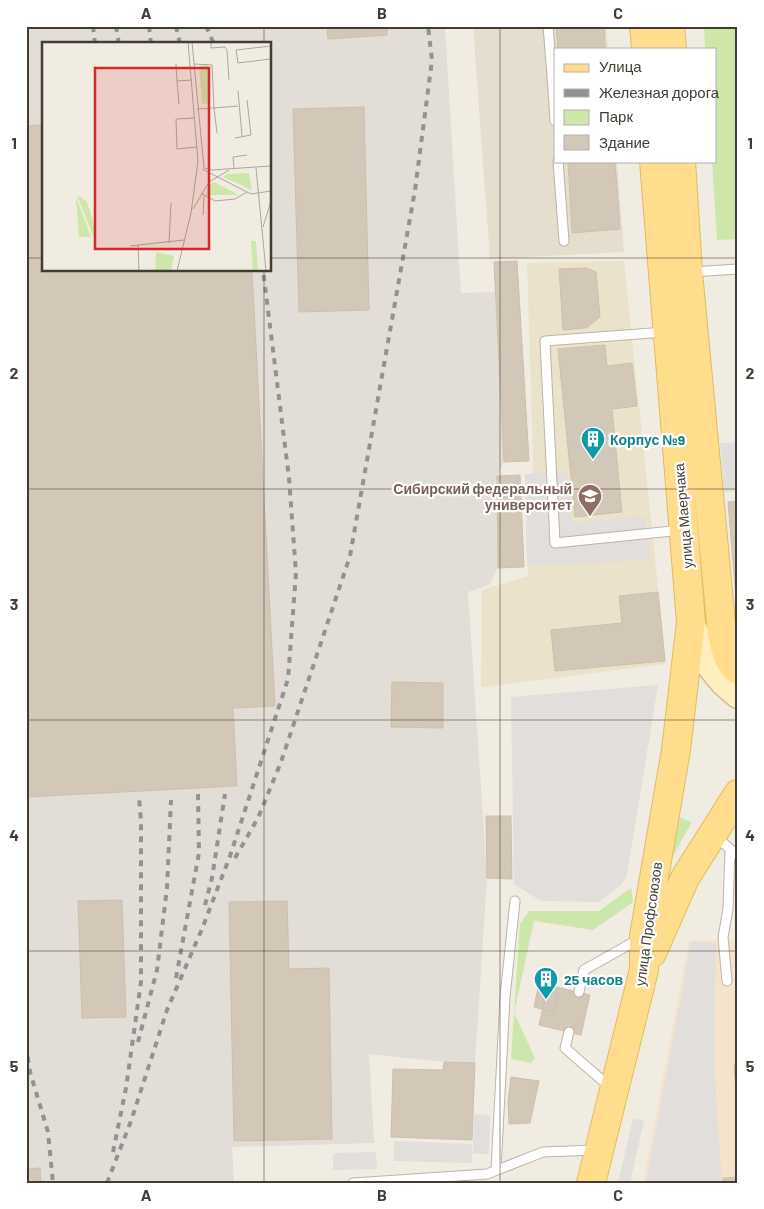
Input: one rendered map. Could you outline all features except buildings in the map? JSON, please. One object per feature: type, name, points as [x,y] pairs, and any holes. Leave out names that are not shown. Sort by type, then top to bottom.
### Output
[{"type":"main road","points":[[644,26],[646,48]]},
{"type":"main road","points":[[670,26],[672,48]]},
{"type":"main road","name":"улица Маерчака","points":[[654,162],[691,622],[676,750]]},
{"type":"main road","name":"улица Маерчака","points":[[681,162],[688,272],[722,634],[733,663]]},
{"type":"main road","points":[[691,622],[706,661],[724,683],[738,694]]},
{"type":"main road","name":"улица Профсоюзов","points":[[591,1183],[644,970],[644,936],[676,750]]},
{"type":"main road","points":[[644,970],[685,878],[727,846],[738,794]]},
{"type":"lane","points":[[548,26],[554,89]]},
{"type":"lane","points":[[558,162],[564,241]]},
{"type":"lane","points":[[688,272],[738,269]]},
{"type":"lane","points":[[667,331],[545,341],[555,542],[684,530]]},
{"type":"lane","points":[[727,846],[728,909],[723,937],[727,981]]},
{"type":"lane","points":[[496,1170],[505,996],[515,901]]},
{"type":"lane","points":[[579,992],[584,970],[644,936]]},
{"type":"lane","points":[[569,1032],[565,1048],[613,1090]]},
{"type":"lane","points":[[353,1183],[487,1174],[543,1152],[599,1149]]},
{"type":"shaded area","points":[[26,26],[445,26],[461,293],[495,292],[504,462],[497,476],[498,568],[489,585],[468,592],[487,878],[475,1063],[444,1062],[369,1054],[374,1143],[232,1147],[234,1183],[26,1183]]},
{"type":"shaded area","points":[[473,26],[606,26],[608,48],[554,48],[554,162],[617,162],[624,252],[490,259]]},
{"type":"shaded area","name":"Сибирский федеральный университет","points":[[624,261],[666,664],[481,687],[482,590],[528,576],[533,459],[527,263]]},
{"type":"shaded area","points":[[738,442],[738,491],[724,492],[720,443]]},
{"type":"shaded area","points":[[567,472],[572,523],[645,516],[650,560],[527,566],[525,474]]},
{"type":"shaded area","points":[[658,685],[627,874],[622,884],[599,902],[541,901],[514,884],[511,697]]},
{"type":"shaded area","points":[[738,939],[738,1183],[643,1183],[689,941]]},
{"type":"shaded area","points":[[691,942],[716,943],[714,1063],[722,1183],[646,1183]]},
{"type":"shaded area","points":[[474,1114],[490,1115],[489,1154],[473,1154]]},
{"type":"shaded area","points":[[633,1118],[644,1121],[630,1183],[618,1183]]},
{"type":"shaded area","points":[[394,1141],[472,1144],[472,1163],[394,1161]]},
{"type":"shaded area","points":[[376,1152],[377,1169],[333,1170],[333,1153]]},
{"type":"green space","points":[[704,26],[738,26],[738,239],[717,240],[712,162],[716,162],[716,48],[705,48]]},
{"type":"green space","points":[[676,816],[692,822],[672,858],[667,859]]},
{"type":"green space","points":[[631,888],[633,902],[593,930],[534,921],[514,1013],[520,924],[529,911],[599,911]]},
{"type":"green space","points":[[514,1013],[535,1058],[531,1063],[511,1059]]},
{"type":"railway","points":[[93,26],[95,42]]},
{"type":"railway","points":[[116,26],[119,42]]},
{"type":"railway","points":[[149,26],[151,42]]},
{"type":"railway","points":[[176,26],[180,42]]},
{"type":"railway","points":[[206,26],[213,42]]},
{"type":"railway","points":[[235,858],[258,818],[281,762],[350,556],[415,190],[432,60],[428,26]]},
{"type":"railway","points":[[107,1183],[131,1121],[167,1010],[202,929],[230,856],[288,679],[296,573],[289,478],[263,271]]},
{"type":"railway","points":[[176,978],[199,853],[198,794]]},
{"type":"railway","points":[[205,905],[212,878],[225,794]]},
{"type":"railway","points":[[113,1152],[126,1088],[141,982],[141,821],[139,798]]},
{"type":"railway","points":[[138,1042],[157,970],[167,888],[171,800]]},
{"type":"railway","points":[[26,1045],[30,1072],[48,1132],[53,1183]]},
{"type":"place","name":"Корпус №9","points":[[593,460]]},
{"type":"place","name":"Сибирский федеральный университет","points":[[590,517]]},
{"type":"place","name":"25 часов","points":[[546,1000]]}]
